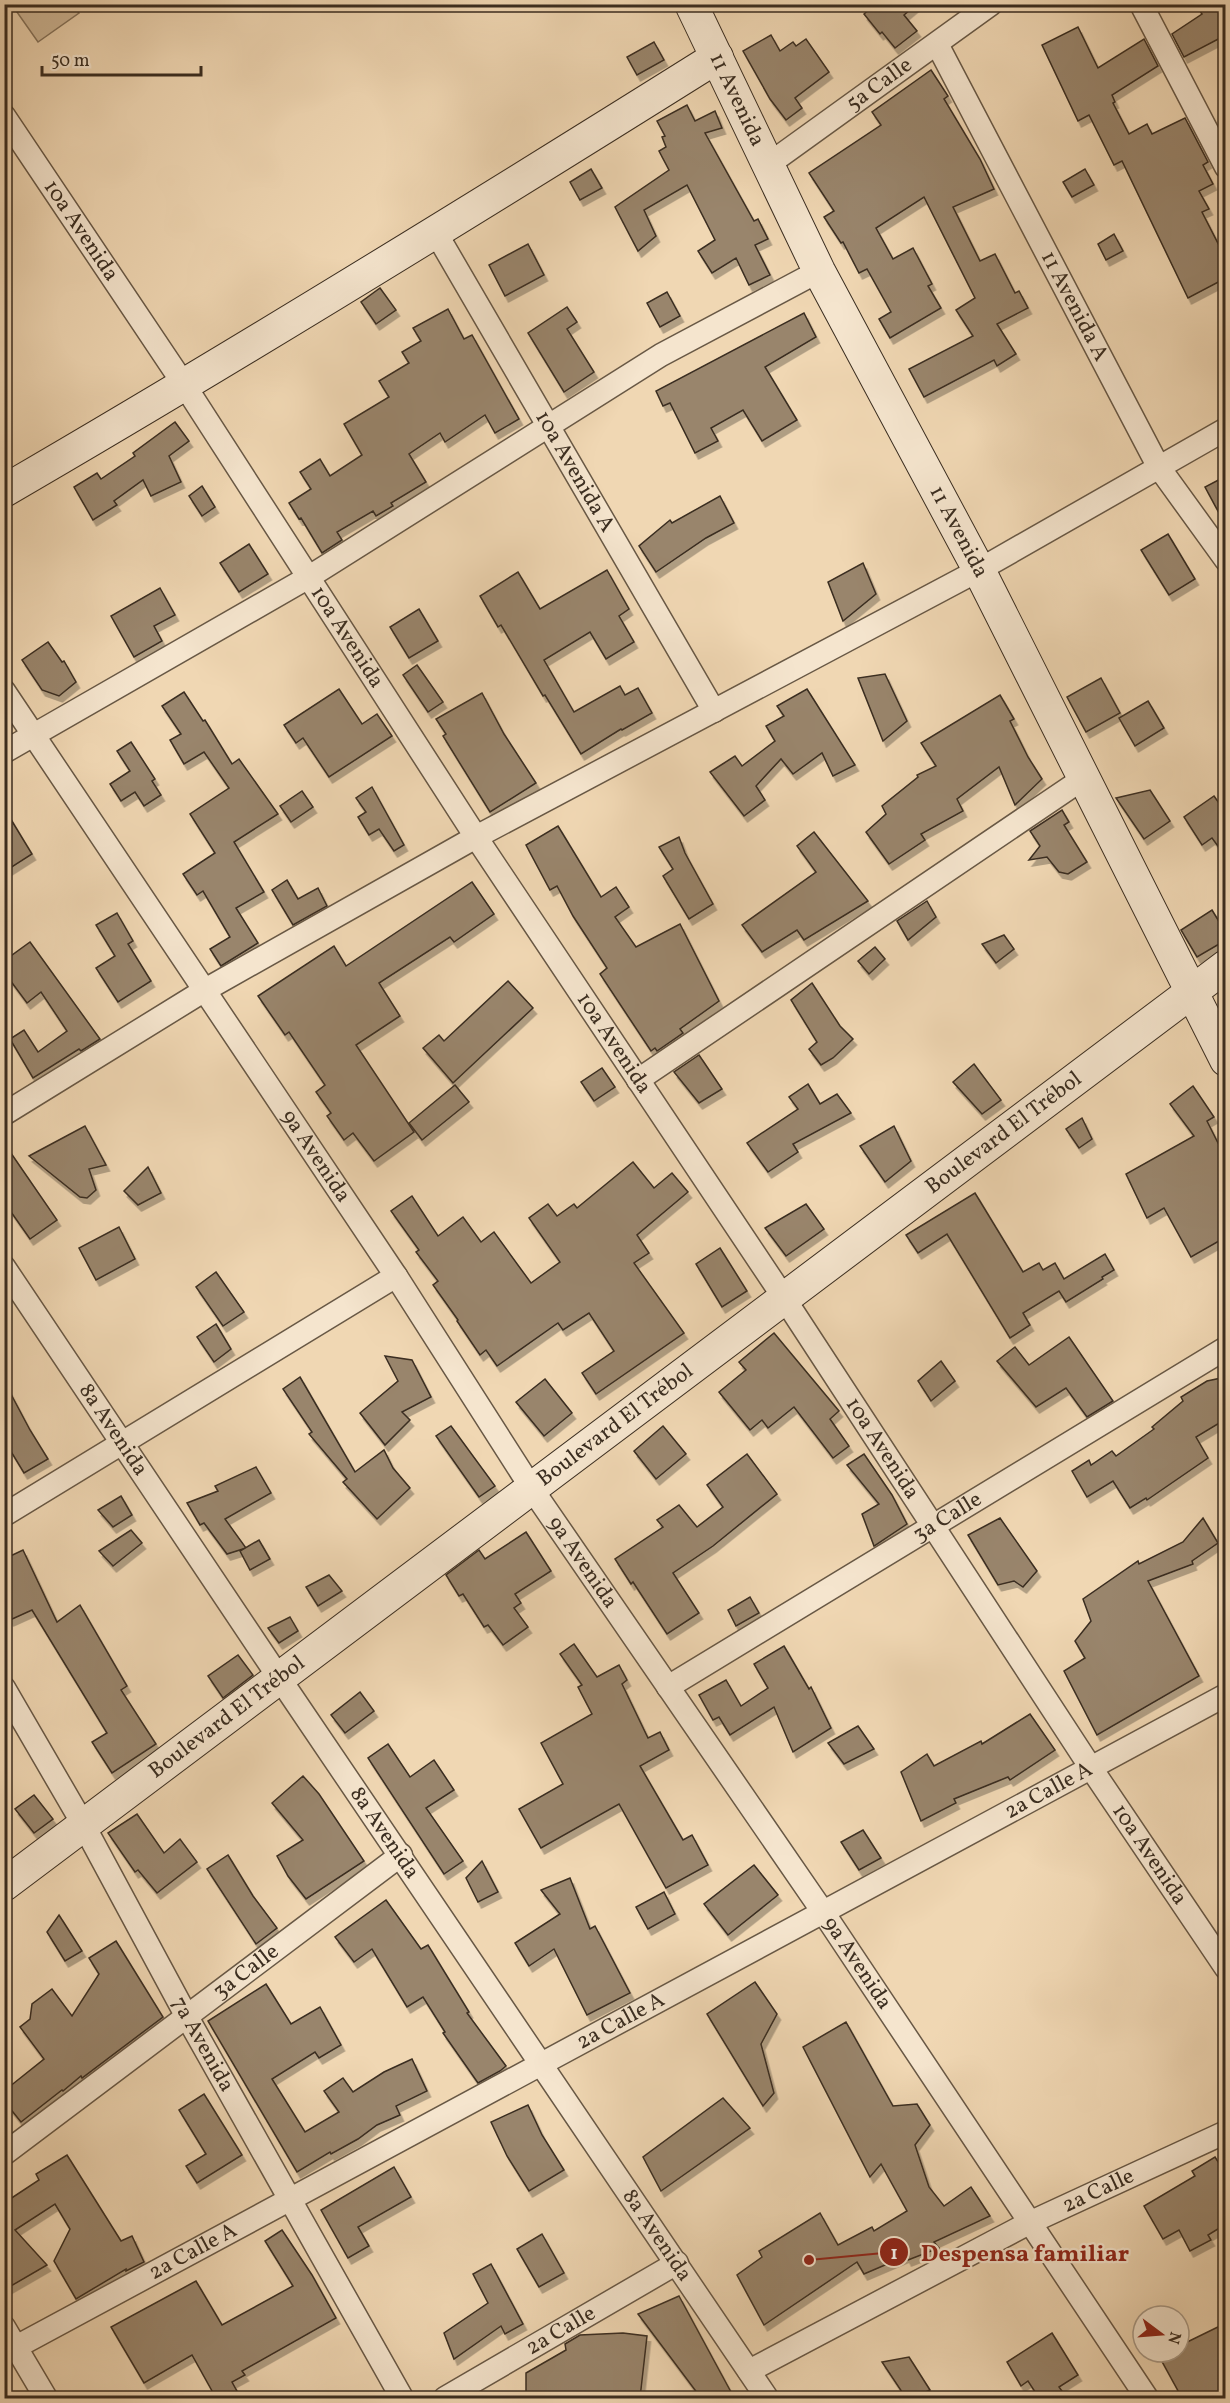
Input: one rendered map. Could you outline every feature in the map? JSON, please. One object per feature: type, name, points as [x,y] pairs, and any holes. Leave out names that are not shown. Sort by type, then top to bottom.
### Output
[{"type":"street","name":"11 Avenida","points":[[691,4],[819,271],[979,570],[1226,1059]]},
{"type":"street","name":"5a Calle","points":[[769,164],[991,4]]},
{"type":"street","points":[[1141,4],[1226,167]]},
{"type":"street","name":"11 Avenida A","points":[[937,44],[1158,466],[1226,560]]},
{"type":"street","points":[[4,492],[185,386],[436,233],[717,57]]},
{"type":"street","name":"10a Avenida","points":[[4,116],[185,386],[476,837],[784,1298],[1091,1768],[1226,1968]]},
{"type":"street","name":"10a Avenida A","points":[[436,233],[714,711]]},
{"type":"street","points":[[4,752],[309,577],[661,355],[819,271]]},
{"type":"street","points":[[4,1114],[205,990],[476,837],[979,570],[1226,429]]},
{"type":"street","name":"9a Avenida","points":[[4,691],[396,1276],[532,1489],[823,1912],[1147,2398]]},
{"type":"street","points":[[638,1080],[1084,778]]},
{"type":"street","name":"Boulevard El Trébol","points":[[4,1885],[1226,966]]},
{"type":"street","name":"8a Avenida","points":[[4,1267],[767,2398]]},
{"type":"street","points":[[4,1515],[396,1276]]},
{"type":"street","name":"3a Calle","points":[[668,1687],[1226,1348]]},
{"type":"street","name":"7a Avenida","points":[[4,1688],[83,1824],[187,2017],[402,2398]]},
{"type":"street","name":"2a Calle A","points":[[16,2347],[1226,1695]]},
{"type":"street","name":"3a Calle","points":[[4,2154],[401,1855]]},
{"type":"street","name":"2a Calle","points":[[749,2371],[1029,2223],[1226,2132]]},
{"type":"street","name":"2a Calle","points":[[445,2398],[677,2263]]},
{"type":"street","points":[[4,2326],[46,2398]]},
{"type":"shaded area","points":[[12,5],[74,5],[79,13],[38,42]]},
{"type":"building","points":[[875,4],[917,4],[904,15],[917,31],[895,48],[864,14]]},
{"type":"building","points":[[1196,4],[1226,4],[1226,35],[1184,57],[1172,34],[1202,14]]},
{"type":"building","points":[[1078,27],[1098,68],[1144,39],[1158,66],[1112,95],[1115,102],[1113,103],[1129,134],[1147,124],[1152,134],[1185,118],[1208,162],[1203,165],[1213,184],[1199,191],[1209,209],[1202,212],[1226,259],[1226,278],[1188,298],[1122,161],[1114,165],[1089,115],[1078,121],[1042,45]]},
{"type":"building","points":[[771,35],[780,51],[793,42],[796,46],[806,39],[829,72],[795,98],[802,108],[786,120],[770,99],[743,51]]},
{"type":"building","points":[[654,42],[664,60],[637,75],[627,57]]},
{"type":"building","points":[[931,70],[948,96],[944,99],[980,159],[994,189],[953,207],[980,261],[995,254],[1015,293],[1019,291],[1028,308],[997,324],[1016,354],[997,366],[994,360],[924,397],[909,369],[973,336],[956,310],[975,298],[924,197],[876,228],[893,259],[913,248],[932,284],[928,286],[941,308],[890,338],[879,319],[891,312],[867,269],[859,273],[843,242],[841,243],[824,217],[834,211],[809,173],[881,125],[872,112]]},
{"type":"building","points":[[687,105],[695,121],[715,111],[722,128],[705,133],[754,221],[758,219],[768,239],[755,245],[770,275],[749,285],[736,258],[712,273],[698,251],[715,240],[687,185],[644,210],[656,236],[638,251],[615,207],[669,170],[659,151],[666,147],[662,137],[665,136],[657,121]]},
{"type":"building","points":[[591,169],[602,188],[580,200],[570,182]]},
{"type":"building","points":[[1085,169],[1094,185],[1072,197],[1063,182]]},
{"type":"building","points":[[1114,234],[1123,251],[1106,260],[1098,244]]},
{"type":"building","points":[[528,244],[544,275],[505,296],[489,265]]},
{"type":"building","points":[[380,288],[396,310],[376,324],[361,302]]},
{"type":"building","points":[[667,292],[680,316],[660,327],[647,303]]},
{"type":"building","points":[[567,307],[577,322],[567,329],[594,372],[564,392],[528,333]]},
{"type":"building","points":[[448,309],[464,339],[472,335],[519,419],[495,433],[485,415],[445,442],[440,433],[409,454],[426,482],[391,503],[393,506],[376,516],[373,511],[337,532],[342,540],[322,553],[289,503],[311,489],[300,472],[320,459],[330,476],[362,455],[344,424],[389,397],[379,381],[409,363],[402,352],[421,341],[413,328]]},
{"type":"building","points":[[804,313],[816,337],[765,367],[797,420],[762,441],[743,410],[711,428],[718,441],[695,453],[670,403],[663,406],[656,391]]},
{"type":"building","points":[[175,422],[189,441],[169,456],[181,482],[151,496],[143,480],[114,501],[117,505],[93,520],[74,487],[97,473],[101,479],[135,456],[133,453]]},
{"type":"building","points":[[1226,476],[1226,526],[1205,487]]},
{"type":"building","points":[[202,486],[215,507],[202,516],[189,496]]},
{"type":"building","points":[[720,496],[734,523],[706,538],[656,572],[639,546],[670,520],[672,523]]},
{"type":"building","points":[[1168,534],[1195,579],[1169,595],[1141,550]]},
{"type":"building","points":[[249,544],[268,574],[239,592],[220,563]]},
{"type":"building","points":[[863,563],[876,594],[843,621],[828,582]]},
{"type":"building","points":[[607,570],[629,609],[619,616],[634,642],[606,659],[590,632],[544,660],[574,712],[620,686],[625,695],[638,688],[652,713],[581,754],[501,625],[498,627],[480,596],[518,572],[540,609]]},
{"type":"building","points":[[160,588],[175,615],[154,626],[162,641],[134,657],[111,616]]},
{"type":"building","points":[[419,609],[438,641],[409,658],[390,627]]},
{"type":"building","points":[[48,642],[62,662],[64,661],[76,682],[59,696],[42,690],[22,660]]},
{"type":"building","points":[[417,665],[443,702],[428,712],[403,675]]},
{"type":"building","points":[[885,674],[907,721],[883,741],[858,678]]},
{"type":"building","points":[[1101,678],[1120,713],[1086,732],[1067,697]]},
{"type":"building","points":[[339,689],[362,724],[377,714],[392,736],[329,777],[303,738],[296,743],[284,725]]},
{"type":"building","points":[[807,689],[855,765],[833,776],[822,753],[793,774],[781,759],[756,786],[765,800],[744,816],[710,772],[735,756],[742,766],[775,741],[766,726],[784,716],[777,706]]},
{"type":"building","points":[[184,692],[203,721],[205,720],[232,764],[239,759],[278,814],[234,842],[264,892],[236,908],[258,943],[221,966],[210,949],[230,937],[203,891],[197,895],[183,874],[215,853],[190,814],[229,788],[204,752],[184,764],[170,740],[181,734],[162,706]]},
{"type":"building","points":[[482,693],[504,734],[536,783],[490,812],[443,736],[446,734],[436,719]]},
{"type":"building","points":[[1000,695],[1014,719],[1010,721],[1028,757],[1042,779],[1015,805],[999,767],[957,799],[963,811],[921,834],[925,840],[889,864],[866,832],[886,814],[882,806],[918,777],[917,775],[936,766],[921,743]]},
{"type":"building","points":[[1148,701],[1164,728],[1135,746],[1119,718]]},
{"type":"building","points":[[131,742],[155,779],[152,781],[161,795],[144,806],[135,792],[121,801],[110,784],[130,771],[117,751]]},
{"type":"building","points":[[372,787],[404,845],[394,851],[379,829],[369,835],[358,817],[366,812],[356,798]]},
{"type":"building","points":[[1150,790],[1170,821],[1144,839],[1116,798]]},
{"type":"building","points":[[302,791],[313,807],[291,822],[280,806]]},
{"type":"building","points":[[1214,796],[1226,813],[1226,857],[1212,838],[1202,845],[1184,817]]},
{"type":"building","points":[[4,808],[32,854],[4,872]]},
{"type":"building","points":[[1062,810],[1069,822],[1064,825],[1087,862],[1068,874],[1059,872],[1047,857],[1029,860],[1040,846],[1030,831]]},
{"type":"building","points":[[558,826],[601,897],[616,887],[629,907],[615,917],[636,947],[680,924],[719,1001],[680,1029],[683,1033],[657,1051],[655,1048],[651,1051],[600,974],[607,968],[573,916],[557,886],[550,890],[526,845]]},
{"type":"building","points":[[814,832],[868,901],[804,940],[797,930],[762,952],[742,925],[816,872],[797,846]]},
{"type":"building","points":[[679,837],[685,853],[713,904],[689,919],[663,876],[673,869],[659,847]]},
{"type":"building","points":[[287,880],[298,899],[318,888],[327,906],[293,925],[272,890]]},
{"type":"building","points":[[472,882],[494,914],[454,942],[450,937],[379,983],[400,1016],[356,1045],[414,1132],[374,1161],[353,1133],[344,1140],[327,1116],[331,1113],[316,1092],[325,1085],[289,1032],[285,1035],[258,996],[334,946],[346,966]]},
{"type":"building","points":[[927,901],[936,917],[908,940],[897,921]]},
{"type":"building","points":[[1212,910],[1226,933],[1226,940],[1197,957],[1181,930]]},
{"type":"building","points":[[117,913],[133,941],[128,944],[151,981],[118,1002],[96,968],[115,956],[96,925]]},
{"type":"building","points":[[1004,935],[1014,949],[996,963],[982,944]]},
{"type":"building","points":[[30,942],[100,1039],[81,1051],[79,1049],[33,1078],[10,1039],[24,1030],[38,1052],[67,1031],[41,992],[27,1003],[4,972],[4,961]]},
{"type":"building","points":[[875,947],[885,959],[869,974],[858,961]]},
{"type":"building","points":[[508,981],[533,1008],[453,1083],[423,1048],[439,1035],[444,1041]]},
{"type":"building","points":[[812,983],[840,1026],[853,1039],[833,1058],[821,1065],[809,1049],[817,1042],[791,1000]]},
{"type":"building","points":[[699,1055],[722,1089],[699,1103],[674,1072]]},
{"type":"building","points":[[974,1064],[1001,1100],[982,1114],[953,1082]]},
{"type":"building","points":[[602,1068],[615,1087],[594,1101],[581,1082]]},
{"type":"building","points":[[808,1084],[820,1104],[837,1094],[851,1113],[793,1144],[798,1152],[768,1172],[747,1143],[798,1109],[789,1097]]},
{"type":"building","points":[[455,1085],[469,1102],[422,1140],[409,1123]]},
{"type":"building","points":[[1193,1086],[1214,1117],[1207,1121],[1226,1159],[1226,1237],[1191,1257],[1164,1208],[1147,1218],[1126,1174],[1194,1136],[1170,1104]]},
{"type":"building","points":[[1082,1118],[1092,1139],[1079,1148],[1066,1129]]},
{"type":"building","points":[[85,1126],[106,1165],[89,1169],[96,1190],[87,1198],[80,1197],[29,1156]]},
{"type":"building","points":[[894,1126],[911,1161],[885,1182],[860,1146]]},
{"type":"building","points":[[4,1143],[57,1220],[30,1239],[4,1202]]},
{"type":"building","points":[[633,1162],[654,1188],[672,1173],[688,1192],[637,1235],[649,1253],[634,1263],[684,1333],[596,1394],[582,1373],[614,1351],[589,1313],[563,1330],[558,1323],[497,1366],[486,1350],[480,1355],[433,1285],[438,1281],[416,1252],[419,1250],[391,1211],[412,1196],[438,1236],[463,1217],[481,1242],[494,1232],[531,1283],[560,1262],[529,1218],[548,1204],[557,1216],[574,1204],[577,1208]]},
{"type":"building","points":[[148,1167],[161,1193],[138,1205],[124,1191]]},
{"type":"building","points":[[975,1193],[1023,1272],[1039,1263],[1043,1270],[1055,1263],[1064,1279],[1105,1254],[1114,1270],[1066,1302],[1059,1291],[1023,1313],[1030,1325],[1010,1338],[947,1234],[918,1253],[906,1235]]},
{"type":"building","points":[[806,1204],[824,1229],[786,1256],[765,1228]]},
{"type":"building","points":[[119,1227],[135,1259],[96,1280],[79,1248]]},
{"type":"building","points":[[720,1248],[747,1291],[722,1307],[696,1264]]},
{"type":"building","points":[[216,1272],[244,1312],[223,1326],[196,1287]]},
{"type":"building","points":[[216,1324],[231,1349],[214,1362],[197,1337]]},
{"type":"building","points":[[774,1333],[839,1411],[830,1419],[849,1446],[833,1458],[794,1407],[768,1428],[762,1420],[750,1430],[719,1392],[746,1370],[739,1362]]},
{"type":"building","points":[[1069,1337],[1113,1401],[1087,1417],[1066,1388],[1036,1407],[997,1361],[1015,1347],[1029,1365]]},
{"type":"building","points":[[385,1356],[412,1360],[431,1397],[402,1412],[410,1420],[385,1445],[360,1413],[398,1381]]},
{"type":"building","points":[[941,1361],[955,1381],[931,1401],[918,1381]]},
{"type":"building","points":[[300,1377],[355,1472],[384,1450],[393,1468],[410,1488],[377,1519],[343,1482],[347,1479],[309,1434],[312,1432],[283,1389]]},
{"type":"building","points":[[1226,1377],[1226,1419],[1196,1437],[1208,1458],[1147,1500],[1146,1498],[1130,1508],[1113,1481],[1087,1497],[1072,1471],[1089,1460],[1091,1465],[1112,1451],[1116,1456],[1154,1429],[1152,1427],[1183,1401],[1181,1397],[1207,1381]]},
{"type":"building","points":[[545,1379],[572,1413],[544,1436],[516,1402]]},
{"type":"building","points":[[4,1381],[48,1459],[24,1473],[4,1440]]},
{"type":"building","points":[[451,1426],[495,1486],[479,1497],[436,1436]]},
{"type":"building","points":[[663,1426],[686,1454],[656,1479],[634,1451]]},
{"type":"building","points":[[747,1454],[777,1494],[713,1546],[673,1573],[699,1613],[667,1634],[615,1559],[663,1527],[657,1520],[679,1505],[697,1527],[723,1507],[707,1485]]},
{"type":"building","points":[[864,1454],[892,1495],[907,1524],[874,1546],[862,1514],[879,1504],[847,1465]]},
{"type":"building","points":[[256,1467],[271,1493],[225,1519],[246,1548],[227,1554],[204,1523],[200,1525],[187,1503],[218,1491],[215,1486]]},
{"type":"building","points":[[121,1496],[132,1515],[113,1527],[98,1510]]},
{"type":"building","points":[[1000,1518],[1037,1571],[1023,1587],[1014,1581],[998,1585],[968,1535]]},
{"type":"building","points":[[1203,1518],[1218,1543],[1192,1561],[1193,1564],[1148,1581],[1199,1676],[1097,1735],[1064,1671],[1085,1658],[1075,1641],[1091,1621],[1083,1599],[1138,1561],[1139,1564],[1183,1542]]},
{"type":"building","points":[[131,1530],[142,1543],[113,1566],[99,1551]]},
{"type":"building","points":[[526,1532],[551,1571],[515,1594],[521,1603],[514,1608],[528,1627],[503,1645],[488,1625],[484,1627],[463,1594],[459,1596],[446,1575],[479,1550],[485,1559]]},
{"type":"building","points":[[259,1540],[270,1559],[250,1570],[240,1551]]},
{"type":"building","points":[[23,1550],[57,1622],[80,1605],[127,1686],[121,1690],[156,1744],[112,1773],[92,1742],[107,1733],[32,1610],[10,1620],[4,1609],[4,1559]]},
{"type":"building","points":[[329,1575],[342,1591],[318,1606],[306,1587]]},
{"type":"building","points":[[750,1597],[759,1613],[736,1626],[728,1610]]},
{"type":"building","points":[[290,1617],[298,1631],[279,1643],[268,1628]]},
{"type":"building","points":[[574,1644],[597,1677],[619,1665],[627,1680],[622,1684],[648,1738],[660,1732],[669,1750],[640,1766],[683,1840],[692,1835],[708,1865],[666,1888],[619,1804],[541,1848],[519,1809],[563,1784],[541,1743],[592,1714],[578,1687],[582,1685],[560,1654]]},
{"type":"building","points":[[784,1646],[809,1689],[811,1687],[831,1728],[793,1752],[774,1707],[730,1735],[719,1717],[713,1720],[699,1695],[726,1680],[741,1706],[768,1688],[754,1664]]},
{"type":"building","points":[[238,1655],[253,1675],[223,1698],[208,1676]]},
{"type":"building","points":[[360,1692],[374,1711],[345,1733],[331,1715]]},
{"type":"building","points":[[1030,1714],[1055,1750],[1010,1780],[1008,1777],[954,1799],[956,1803],[921,1821],[901,1772],[927,1754],[934,1766],[981,1741],[982,1744]]},
{"type":"building","points":[[858,1726],[874,1749],[844,1764],[828,1743]]},
{"type":"building","points":[[388,1744],[410,1777],[434,1760],[454,1790],[426,1808],[463,1861],[444,1874],[368,1758]]},
{"type":"building","points":[[303,1776],[319,1794],[364,1861],[306,1899],[288,1876],[277,1856],[303,1840],[272,1803]]},
{"type":"building","points":[[34,1795],[53,1819],[34,1833],[15,1809]]},
{"type":"building","points":[[137,1814],[164,1853],[180,1839],[197,1862],[157,1893],[138,1870],[135,1872],[108,1833]]},
{"type":"building","points":[[863,1830],[881,1858],[859,1870],[841,1842]]},
{"type":"building","points":[[228,1855],[253,1896],[277,1928],[256,1944],[207,1869]]},
{"type":"building","points":[[482,1861],[498,1892],[478,1902],[466,1878]]},
{"type":"building","points":[[754,1865],[778,1895],[728,1935],[704,1904]]},
{"type":"building","points":[[570,1878],[590,1929],[595,1926],[630,1993],[587,2015],[554,1949],[529,1966],[515,1943],[560,1914],[541,1890]]},
{"type":"building","points":[[664,1892],[675,1914],[648,1929],[636,1907]]},
{"type":"building","points":[[386,1900],[421,1949],[428,1945],[469,2012],[467,2013],[506,2066],[500,2071],[478,2083],[443,2033],[445,2032],[423,1997],[407,2007],[372,1949],[354,1962],[335,1937]]},
{"type":"building","points":[[59,1915],[82,1951],[65,1961],[47,1932]]},
{"type":"building","points":[[116,1941],[163,2017],[21,2122],[4,2101],[4,2091],[44,2059],[20,2027],[30,2019],[32,2004],[52,1989],[72,2016],[99,1974],[89,1958]]},
{"type":"building","points":[[755,1982],[777,2014],[761,2044],[774,2093],[763,2106],[707,2014]]},
{"type":"building","points":[[266,1984],[291,2024],[320,2007],[341,2045],[319,2058],[315,2052],[272,2079],[305,2132],[339,2112],[324,2091],[343,2078],[353,2092],[384,2072],[412,2059],[427,2091],[396,2106],[400,2115],[377,2125],[358,2139],[331,2154],[330,2152],[297,2172],[208,2021]]},
{"type":"building","points":[[846,2022],[893,2106],[917,2104],[930,2125],[915,2145],[929,2187],[944,2206],[971,2187],[990,2216],[934,2242],[939,2248],[908,2260],[906,2256],[864,2274],[857,2262],[764,2325],[737,2275],[762,2257],[759,2251],[820,2213],[838,2245],[872,2227],[874,2231],[907,2211],[881,2164],[870,2177],[803,2047]]},
{"type":"building","points":[[204,2094],[242,2155],[197,2183],[186,2166],[206,2154],[179,2110]]},
{"type":"building","points":[[723,2098],[750,2128],[661,2191],[643,2157]]},
{"type":"building","points":[[528,2105],[542,2135],[564,2170],[529,2191],[507,2156],[491,2122]]},
{"type":"building","points":[[67,2155],[121,2241],[132,2236],[144,2262],[126,2271],[126,2269],[76,2299],[54,2261],[70,2229],[55,2204],[15,2230],[47,2265],[4,2290],[4,2203],[39,2180],[36,2174]]},
{"type":"building","points":[[1215,2157],[1226,2174],[1226,2224],[1208,2235],[1211,2240],[1190,2251],[1179,2230],[1163,2239],[1144,2206],[1195,2176],[1192,2171]]},
{"type":"building","points":[[394,2167],[411,2197],[358,2227],[369,2246],[348,2258],[321,2210]]},
{"type":"building","points":[[282,2230],[312,2275],[336,2318],[242,2371],[245,2375],[232,2382],[238,2393],[228,2398],[216,2398],[192,2355],[144,2383],[111,2327],[196,2281],[222,2325],[293,2286],[265,2241]]},
{"type":"building","points":[[542,2234],[564,2273],[539,2287],[517,2249]]},
{"type":"building","points":[[491,2264],[523,2324],[505,2334],[501,2326],[454,2359],[444,2333],[488,2303],[473,2274]]},
{"type":"building","points":[[679,2296],[731,2392],[715,2398],[701,2398],[638,2314]]},
{"type":"building","points":[[1226,2323],[1226,2398],[1182,2398],[1163,2364],[1191,2364],[1191,2340]]},
{"type":"building","points":[[623,2333],[647,2336],[640,2398],[526,2398],[526,2373],[566,2350],[565,2344],[580,2335]]},
{"type":"building","points":[[1052,2333],[1078,2375],[1059,2387],[1062,2391],[1051,2398],[1039,2398],[1028,2381],[1021,2386],[1007,2362]]},
{"type":"building","points":[[909,2357],[930,2390],[913,2398],[906,2398],[882,2362]]},
{"type":"place","name":"Despensa familiar","points":[[809,2260]]}]
